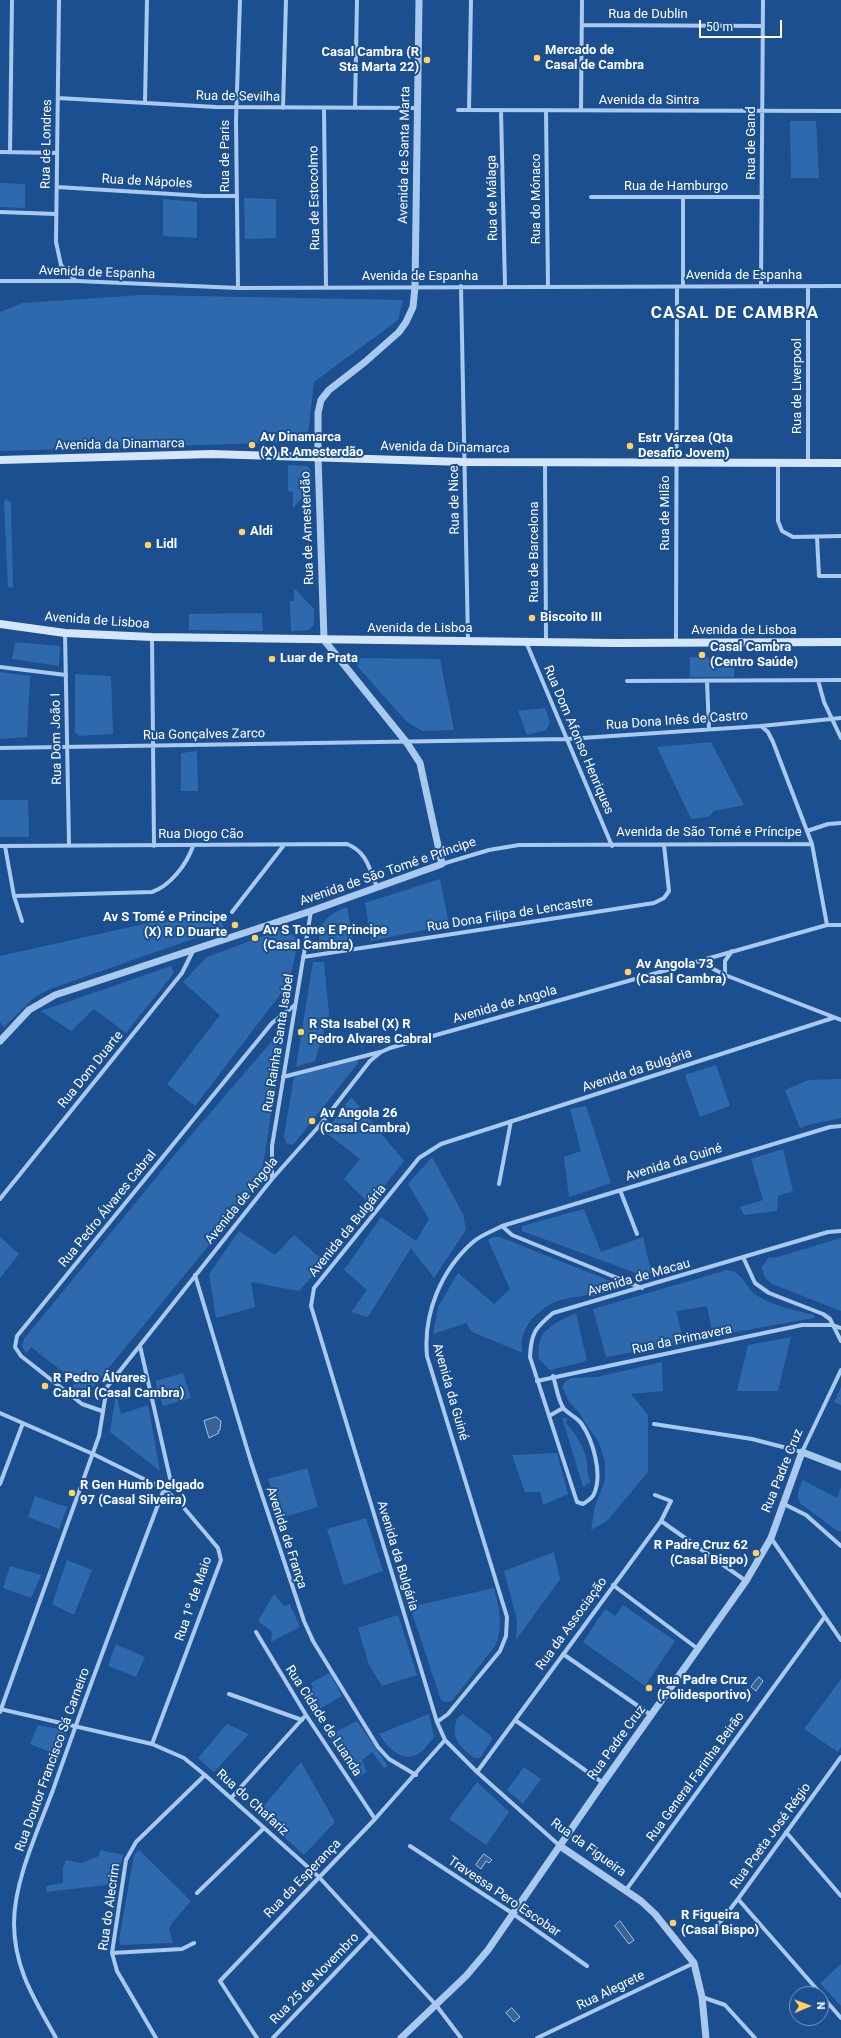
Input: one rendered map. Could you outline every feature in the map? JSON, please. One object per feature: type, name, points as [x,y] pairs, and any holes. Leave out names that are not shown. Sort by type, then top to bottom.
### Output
[{"type":"main road","name":"Avenida da Dinamarca","points":[[0,460],[212,454],[318,456],[464,462],[841,463]]},
{"type":"main road","name":"Avenida de Lisboa","points":[[0,624],[65,633],[152,637],[676,643],[841,642]]},
{"type":"street","points":[[10,152],[12,0]]},
{"type":"street","name":"Rua de Londres","points":[[59,0],[56,242],[60,261],[66,272],[76,281]]},
{"type":"street","points":[[145,103],[147,0]]},
{"type":"street","name":"Rua de Paris","points":[[238,288],[236,196],[240,0]]},
{"type":"street","points":[[283,108],[286,0]]},
{"type":"street","points":[[355,108],[357,0]]},
{"type":"street","name":"Avenida de Santa Marta","points":[[415,287],[418,0]]},
{"type":"street","points":[[470,110],[471,0]]},
{"type":"street","points":[[581,110],[582,0]]},
{"type":"street","name":"Rua de Gand","points":[[761,286],[763,0]]},
{"type":"street","name":"Rua de Dublin","points":[[582,25],[763,26]]},
{"type":"street","name":"Rua de Sevilha","points":[[58,98],[237,108],[418,108]]},
{"type":"street","name":"Rua de Estocolmo","points":[[324,108],[326,287]]},
{"type":"street","name":"Avenida da Sintra","points":[[458,110],[841,111]]},
{"type":"street","name":"Rua de Málaga","points":[[501,110],[505,286]]},
{"type":"street","name":"Rua do Mónaco","points":[[546,110],[548,287]]},
{"type":"street","points":[[0,152],[57,153]]},
{"type":"street","name":"Rua de Nápoles","points":[[57,187],[204,196],[236,196]]},
{"type":"street","name":"Rua de Hamburgo","points":[[591,197],[762,197]]},
{"type":"street","points":[[683,197],[683,286]]},
{"type":"street","points":[[0,212],[56,214]]},
{"type":"street","name":"Avenida de Espanha","points":[[0,281],[76,281],[238,288],[461,286],[841,286]]},
{"type":"street","name":"Rua de Nice","points":[[461,286],[468,641]]},
{"type":"street","name":"Rua de Milão","points":[[676,643],[677,286]]},
{"type":"street","name":"Rua de Liverpool","points":[[808,286],[808,462]]},
{"type":"street","name":"Rua de Amesterdão","points":[[324,640],[318,456],[318,413],[321,400],[328,390],[365,362],[399,332],[406,322],[413,306],[415,287]]},
{"type":"street","name":"Rua de Barcelona","points":[[545,462],[546,642]]},
{"type":"street","points":[[778,462],[778,520],[782,531],[793,537],[841,536]]},
{"type":"street","points":[[817,537],[819,576],[841,576]]},
{"type":"street","name":"Rua Dom João I","points":[[65,633],[69,845]]},
{"type":"street","points":[[152,637],[154,846]]},
{"type":"street","points":[[324,640],[407,743],[420,763],[442,864]]},
{"type":"street","name":"Rua Dom Afonso Henriques","points":[[526,641],[612,846]]},
{"type":"street","points":[[0,667],[66,675]]},
{"type":"street","points":[[818,680],[824,702],[841,738]]},
{"type":"street","points":[[627,681],[841,680]]},
{"type":"street","points":[[707,681],[708,729]]},
{"type":"street","points":[[761,726],[841,718]]},
{"type":"street","name":"Rua Dona Inês de Castro","points":[[407,743],[567,739],[761,726],[768,732],[773,742],[812,844],[827,925]]},
{"type":"street","name":"Rua Gonçalves Zarco","points":[[0,748],[407,743]]},
{"type":"street","name":"Avenida de São Tomé e Príncipe","points":[[807,831],[828,824],[841,823]]},
{"type":"street","name":"Rua Diogo Cão","points":[[2,846],[347,844],[358,848],[364,855],[377,887]]},
{"type":"street","name":"Avenida de São Tomé e Príncipe","points":[[1,1039],[29,1010],[55,996],[311,911],[442,864],[489,850],[519,845],[612,846],[812,844]]},
{"type":"street","points":[[232,912],[284,845]]},
{"type":"street","name":"Rua Dona Filipa de Lencastre","points":[[303,957],[654,903],[664,898],[669,890],[664,845]]},
{"type":"street","points":[[2,846],[14,896],[22,921]]},
{"type":"street","points":[[14,896],[152,892],[167,884],[190,856],[194,846]]},
{"type":"street","name":"Rua Rainha Santa Isabel","points":[[272,1179],[272,1146],[311,911]]},
{"type":"street","name":"Avenida de Angola","points":[[0,1710],[100,1436],[102,1411],[107,1387],[272,1179],[320,1124],[370,1061],[381,1052],[732,951],[827,925],[841,925]]},
{"type":"street","name":"Rua Dom Duarte","points":[[0,1199],[182,973],[192,951]]},
{"type":"street","points":[[725,974],[725,961],[732,951]]},
{"type":"street","points":[[698,961],[725,974],[841,1020]]},
{"type":"street","name":"Rua Pedro Álvares Cabral","points":[[102,1411],[82,1404],[21,1356],[16,1347],[17,1336],[272,1023],[295,1005]]},
{"type":"street","name":"Avenida da Bulgária","points":[[445,1740],[437,1722],[311,1306],[314,1288],[419,1158],[441,1144],[833,1018]]},
{"type":"street","points":[[283,1077],[381,1052]]},
{"type":"street","points":[[499,1184],[511,1121]]},
{"type":"street","name":"Avenida da Guiné","points":[[437,1722],[448,1714],[500,1651],[506,1636],[507,1617],[427,1356],[425,1339],[427,1323],[438,1290],[453,1263],[474,1242],[502,1226],[830,1127],[841,1126]]},
{"type":"street","points":[[620,1190],[637,1234]]},
{"type":"street","points":[[502,1226],[512,1235],[642,1288]]},
{"type":"street","name":"Avenida de Macau","points":[[563,1408],[580,1422],[588,1435],[596,1457],[597,1474],[594,1494],[590,1500],[582,1504],[577,1502],[530,1358],[531,1340],[537,1326],[554,1313],[828,1232],[841,1231]]},
{"type":"street","points":[[743,1257],[755,1283],[769,1293],[823,1314],[830,1319],[841,1340]]},
{"type":"street","name":"Avenida de França","points":[[195,1275],[253,1469],[304,1620],[341,1687],[378,1746],[389,1759],[416,1775]]},
{"type":"street","name":"Rua da Primavera","points":[[537,1381],[553,1376],[802,1325],[832,1325]]},
{"type":"street","points":[[832,1325],[841,1328]]},
{"type":"street","points":[[140,1346],[170,1478]]},
{"type":"street","name":"Rua Padre Cruz","points":[[401,2038],[466,1976],[488,1950],[512,1913],[746,1581],[771,1538],[782,1503],[802,1452],[841,1370]]},
{"type":"street","points":[[549,1416],[563,1408],[553,1376]]},
{"type":"street","name":"Rua 1º de Maio","points":[[0,1413],[93,1454],[164,1489],[179,1502],[218,1548],[221,1560],[152,1744]]},
{"type":"street","points":[[0,1484],[23,1423]]},
{"type":"street","points":[[654,1424],[752,1439],[802,1452],[841,1467]]},
{"type":"street","name":"Rua Doutor Francisco Sá Carneiro","points":[[56,2038],[23,1978],[16,1950],[14,1923],[17,1890],[75,1725],[164,1489]]},
{"type":"street","name":"Rua da Associação","points":[[477,1772],[661,1521],[671,1501],[655,1495]]},
{"type":"street","points":[[782,1503],[806,1515],[841,1546]]},
{"type":"street","points":[[661,1521],[746,1581]]},
{"type":"street","points":[[771,1538],[824,1618],[841,1640]]},
{"type":"street","points":[[613,1585],[698,1649]]},
{"type":"street","name":"Rua General Farinha Beirão","points":[[626,1890],[824,1618]]},
{"type":"street","name":"Rua Cidade de Luanda","points":[[256,1632],[306,1715],[375,1819]]},
{"type":"street","points":[[563,1654],[651,1715]]},
{"type":"street","points":[[229,1694],[302,1720]]},
{"type":"street","name":"Rua do Chafariz","points":[[0,1710],[75,1725],[152,1744],[184,1758],[319,1877],[436,2005],[461,2038]]},
{"type":"street","points":[[231,1798],[306,1715]]},
{"type":"street","points":[[515,1720],[603,1783]]},
{"type":"street","name":"Rua da Esperança","points":[[256,2038],[220,1981],[375,1819],[416,1775],[445,1740]]},
{"type":"street","name":"Rua da Figueira","points":[[445,1740],[477,1772],[560,1846],[626,1890],[654,1914],[694,1963]]},
{"type":"street","name":"Rua Poeta José Régio","points":[[717,1926],[841,1757]]},
{"type":"street","name":"Rua do Alecrim","points":[[156,2038],[117,1971],[112,1953],[126,1860],[136,1842],[205,1775]]},
{"type":"street","points":[[197,1893],[264,1828]]},
{"type":"street","points":[[786,1832],[841,1896]]},
{"type":"street","name":"Travessa Pero Escobar","points":[[410,1846],[512,1913],[586,1966]]},
{"type":"street","points":[[738,1899],[814,1986]]},
{"type":"street","name":"Rua 25 de Novembro","points":[[273,2038],[371,1935]]},
{"type":"street","points":[[112,1953],[182,1949],[194,1943]]},
{"type":"street","points":[[694,1963],[702,1997],[706,2038]]},
{"type":"street","name":"Rua Alegrete","points":[[536,2038],[694,1963]]},
{"type":"street","points":[[702,1997],[724,2006],[754,2038]]},
{"type":"street","points":[[829,2004],[841,2018]]},
{"type":"shaded area","points":[[790,121],[816,121],[819,178],[791,178]]},
{"type":"shaded area","points":[[0,183],[25,184],[25,208],[0,207]]},
{"type":"shaded area","points":[[244,198],[276,199],[276,238],[245,239]]},
{"type":"shaded area","points":[[163,199],[197,202],[197,238],[163,236]]},
{"type":"shaded area","points":[[142,295],[403,300],[398,320],[314,382],[308,435],[301,442],[0,451],[0,312],[23,303]]},
{"type":"shaded area","points":[[288,465],[307,466],[311,471],[312,486],[293,508],[293,492],[288,491]]},
{"type":"shaded area","points":[[6,499],[11,503],[13,588],[8,587],[4,503]]},
{"type":"shaded area","points":[[294,588],[314,609],[314,625],[309,630],[291,631],[290,601],[294,601]]},
{"type":"shaded area","points":[[262,613],[263,631],[189,630],[189,614]]},
{"type":"shaded area","points":[[15,642],[60,646],[59,666],[12,659]]},
{"type":"shaded area","points":[[690,657],[735,658],[734,677],[690,677]]},
{"type":"shaded area","points":[[360,658],[440,659],[454,730],[422,731],[407,722],[357,666]]},
{"type":"shaded area","points":[[0,672],[30,676],[27,737],[0,739]]},
{"type":"shaded area","points":[[75,674],[111,676],[113,734],[79,736],[75,732]]},
{"type":"shaded area","points":[[545,708],[550,722],[546,730],[527,735],[518,711]]},
{"type":"shaded area","points":[[711,742],[744,805],[714,811],[708,817],[691,819],[657,747]]},
{"type":"shaded area","points":[[197,751],[198,791],[181,791],[181,753]]},
{"type":"shaded area","points":[[0,800],[28,800],[29,837],[0,837]]},
{"type":"shaded area","points":[[440,879],[449,925],[371,941],[365,903]]},
{"type":"shaded area","points":[[347,907],[354,945],[318,950],[321,927],[324,922],[332,914]]},
{"type":"shaded area","points":[[220,918],[224,928],[50,989],[35,997],[4,1027],[0,1022],[0,956],[153,922]]},
{"type":"shaded area","points":[[280,930],[295,936],[297,946],[289,983],[195,1106],[167,1084],[220,1015],[183,982],[207,957]]},
{"type":"shaded area","points":[[313,962],[324,962],[329,1014],[315,1061],[296,1067]]},
{"type":"shaded area","points":[[171,966],[174,973],[126,1033],[94,1009],[71,1031],[41,1011]]},
{"type":"shaded area","points":[[278,1034],[283,1037],[263,1165],[247,1199],[93,1387],[80,1391],[72,1387],[76,1382],[31,1347],[26,1354],[22,1346],[24,1339],[186,1141]]},
{"type":"shaded area","points":[[357,1060],[358,1063],[293,1145],[286,1143],[284,1136],[294,1077]]},
{"type":"shaded area","points":[[716,1065],[730,1106],[700,1117],[685,1075]]},
{"type":"shaded area","points":[[841,1079],[841,1118],[811,1124],[800,1128],[785,1090],[808,1080]]},
{"type":"shaded area","points":[[351,1097],[404,1161],[370,1204],[344,1179],[360,1159],[325,1132]]},
{"type":"shaded area","points":[[586,1106],[611,1183],[569,1197],[564,1157],[581,1151],[570,1109]]},
{"type":"shaded area","points":[[783,1149],[793,1191],[778,1196],[777,1211],[744,1215],[740,1207],[763,1200],[751,1159]]},
{"type":"shaded area","points":[[432,1157],[463,1214],[466,1230],[434,1278],[411,1248],[368,1317],[351,1312],[367,1290],[344,1270],[381,1217],[416,1241],[429,1219],[408,1184]]},
{"type":"shaded area","points":[[584,1209],[601,1252],[643,1237],[652,1275],[644,1276],[522,1231],[522,1226]]},
{"type":"shaded area","points":[[239,1231],[275,1255],[294,1235],[325,1262],[299,1291],[251,1282],[255,1307],[216,1318],[209,1274]]},
{"type":"shaded area","points":[[0,1237],[19,1254],[0,1278]]},
{"type":"shaded area","points":[[493,1237],[500,1237],[618,1284],[618,1288],[592,1297],[587,1295],[561,1300],[546,1307],[534,1317],[525,1330],[522,1345],[523,1353],[472,1332],[466,1323],[433,1334],[438,1307],[458,1273],[494,1304],[510,1289],[488,1240]]},
{"type":"shaded area","points":[[841,1238],[841,1311],[772,1284],[765,1277],[762,1267],[769,1257],[774,1258]]},
{"type":"shaded area","points":[[727,1270],[737,1273],[755,1294],[768,1302],[814,1315],[814,1318],[713,1336],[707,1306],[676,1311],[684,1343],[606,1357],[593,1309]]},
{"type":"shaded area","points":[[576,1313],[587,1361],[550,1370],[539,1359],[538,1349],[540,1341],[547,1329]]},
{"type":"shaded area","points":[[791,1337],[778,1391],[737,1391],[748,1345]]},
{"type":"shaded area","points":[[662,1362],[663,1391],[631,1394],[648,1415],[648,1472],[607,1521],[591,1530],[595,1506],[605,1480],[605,1462],[599,1443],[577,1410],[569,1402],[562,1387],[565,1382],[571,1378],[597,1377]]},
{"type":"shaded area","points":[[183,1373],[191,1398],[163,1406],[155,1381]]},
{"type":"shaded area","points":[[841,1387],[841,1405],[834,1402]]},
{"type":"shaded area","points":[[116,1393],[121,1414],[148,1405],[160,1471],[110,1432]]},
{"type":"shaded area","points":[[216,1417],[221,1421],[220,1430],[218,1431],[219,1433],[209,1438],[204,1421]]},
{"type":"shaded area","points":[[562,1417],[567,1419],[566,1423],[578,1439],[586,1457],[589,1479],[591,1482],[583,1487]]},
{"type":"shaded area","points":[[557,1453],[568,1494],[543,1505],[540,1492],[525,1492],[512,1455]]},
{"type":"shaded area","points":[[307,1468],[318,1507],[281,1518],[268,1479]]},
{"type":"shaded area","points":[[803,1480],[837,1498],[841,1487],[841,1531],[839,1532],[801,1504],[798,1495]]},
{"type":"shaded area","points":[[35,1496],[67,1507],[59,1529],[28,1517]]},
{"type":"shaded area","points":[[366,1518],[383,1571],[344,1585],[327,1529]]},
{"type":"shaded area","points":[[554,1552],[560,1579],[516,1640],[517,1620],[504,1571]]},
{"type":"shaded area","points":[[67,1560],[92,1570],[74,1615],[52,1604]]},
{"type":"shaded area","points":[[10,1566],[41,1575],[31,1598],[3,1588]]},
{"type":"shaded area","points":[[494,1588],[500,1617],[498,1639],[495,1646],[452,1701],[446,1702],[441,1700],[410,1607]]},
{"type":"shaded area","points":[[274,1594],[284,1606],[290,1604],[300,1627],[271,1642],[272,1632],[258,1621]]},
{"type":"shaded area","points":[[623,1605],[675,1641],[645,1686],[583,1642],[605,1609],[615,1616]]},
{"type":"shaded area","points":[[398,1615],[417,1675],[382,1686],[369,1665],[358,1628]]},
{"type":"shaded area","points":[[116,1644],[145,1657],[136,1677],[108,1666]]},
{"type":"shaded area","points":[[330,1673],[342,1696],[316,1711],[304,1693],[313,1688],[311,1683]]},
{"type":"shaded area","points":[[759,1677],[763,1681],[756,1691],[751,1687]]},
{"type":"shaded area","points":[[841,1679],[841,1747],[838,1752],[804,1729]]},
{"type":"shaded area","points":[[429,1714],[434,1737],[423,1750],[413,1756],[407,1757],[396,1752],[386,1744],[379,1734]]},
{"type":"shaded area","points":[[463,1714],[493,1738],[480,1758],[474,1758],[463,1748],[455,1736],[456,1721],[459,1716]]},
{"type":"shaded area","points":[[357,1721],[388,1766],[384,1768],[372,1752],[362,1760],[367,1772],[355,1779],[330,1735]]},
{"type":"shaded area","points":[[227,1724],[249,1734],[214,1772],[198,1758]]},
{"type":"shaded area","points":[[38,1725],[64,1730],[67,1736],[60,1756],[30,1744]]},
{"type":"shaded area","points":[[301,1762],[335,1822],[304,1855],[258,1813]]},
{"type":"shaded area","points":[[524,1767],[541,1779],[523,1804],[507,1790]]},
{"type":"shaded area","points":[[477,1782],[509,1812],[486,1845],[449,1819]]},
{"type":"shaded area","points":[[100,1850],[123,1855],[116,1884],[46,1892],[46,1886],[63,1883],[63,1867],[66,1860],[81,1863],[99,1856]]},
{"type":"shaded area","points":[[139,1850],[191,1901],[172,1923],[169,1929],[173,1943],[121,1945],[119,1940],[134,1855]]},
{"type":"shaded area","points":[[484,1854],[492,1860],[489,1863],[486,1861],[481,1869],[476,1865]]},
{"type":"shaded area","points":[[620,1921],[634,1940],[629,1944],[615,1926]]},
{"type":"shaded area","points":[[841,1964],[841,2006],[829,1993],[829,1986],[823,1986],[820,1983]]},
{"type":"shaded area","points":[[512,2008],[520,2017],[514,2022],[506,2013]]},
{"type":"place","name":"Mercado de Casal de Cambra","points":[[537,58]]},
{"type":"place","name":"Casal Cambra (R Sta Marta 22)","points":[[427,60]]},
{"type":"place","name":"Av Dinamarca (X) R Amesterdão","points":[[252,445]]},
{"type":"place","name":"Estr Várzea (Qta Desafio Jovem)","points":[[630,446]]},
{"type":"place","name":"Aldi","points":[[242,532]]},
{"type":"place","name":"Lidl","points":[[148,545]]},
{"type":"place","name":"Biscoito III","points":[[532,618]]},
{"type":"place","name":"Casal Cambra (Centro Saúde)","points":[[702,655]]},
{"type":"place","name":"Luar de Prata","points":[[272,659]]},
{"type":"place","name":"Av S Tomé e Principe (X) R D Duarte","points":[[235,925]]},
{"type":"place","name":"Av S Tome E Principe (Casal Cambra)","points":[[255,938]]},
{"type":"place","name":"Av Angola 73 (Casal Cambra)","points":[[628,972]]},
{"type":"place","name":"R Sta Isabel (X) R Pedro Alvares Cabral","points":[[301,1032]]},
{"type":"place","name":"Av Angola 26 (Casal Cambra)","points":[[312,1121]]},
{"type":"place","name":"R Pedro Álvares Cabral (Casal Cambra)","points":[[45,1386]]},
{"type":"place","name":"R Gen Humb Delgado 97 (Casal Silveira)","points":[[72,1493]]},
{"type":"place","name":"R Padre Cruz 62 (Casal Bispo)","points":[[756,1553]]},
{"type":"place","name":"Rua Padre Cruz (Polidesportivo)","points":[[649,1688]]},
{"type":"place","name":"R Figueira (Casal Bispo)","points":[[673,1923]]},
{"type":"district","name":"CASAL DE CAMBRA","points":[[735,314]]}]
